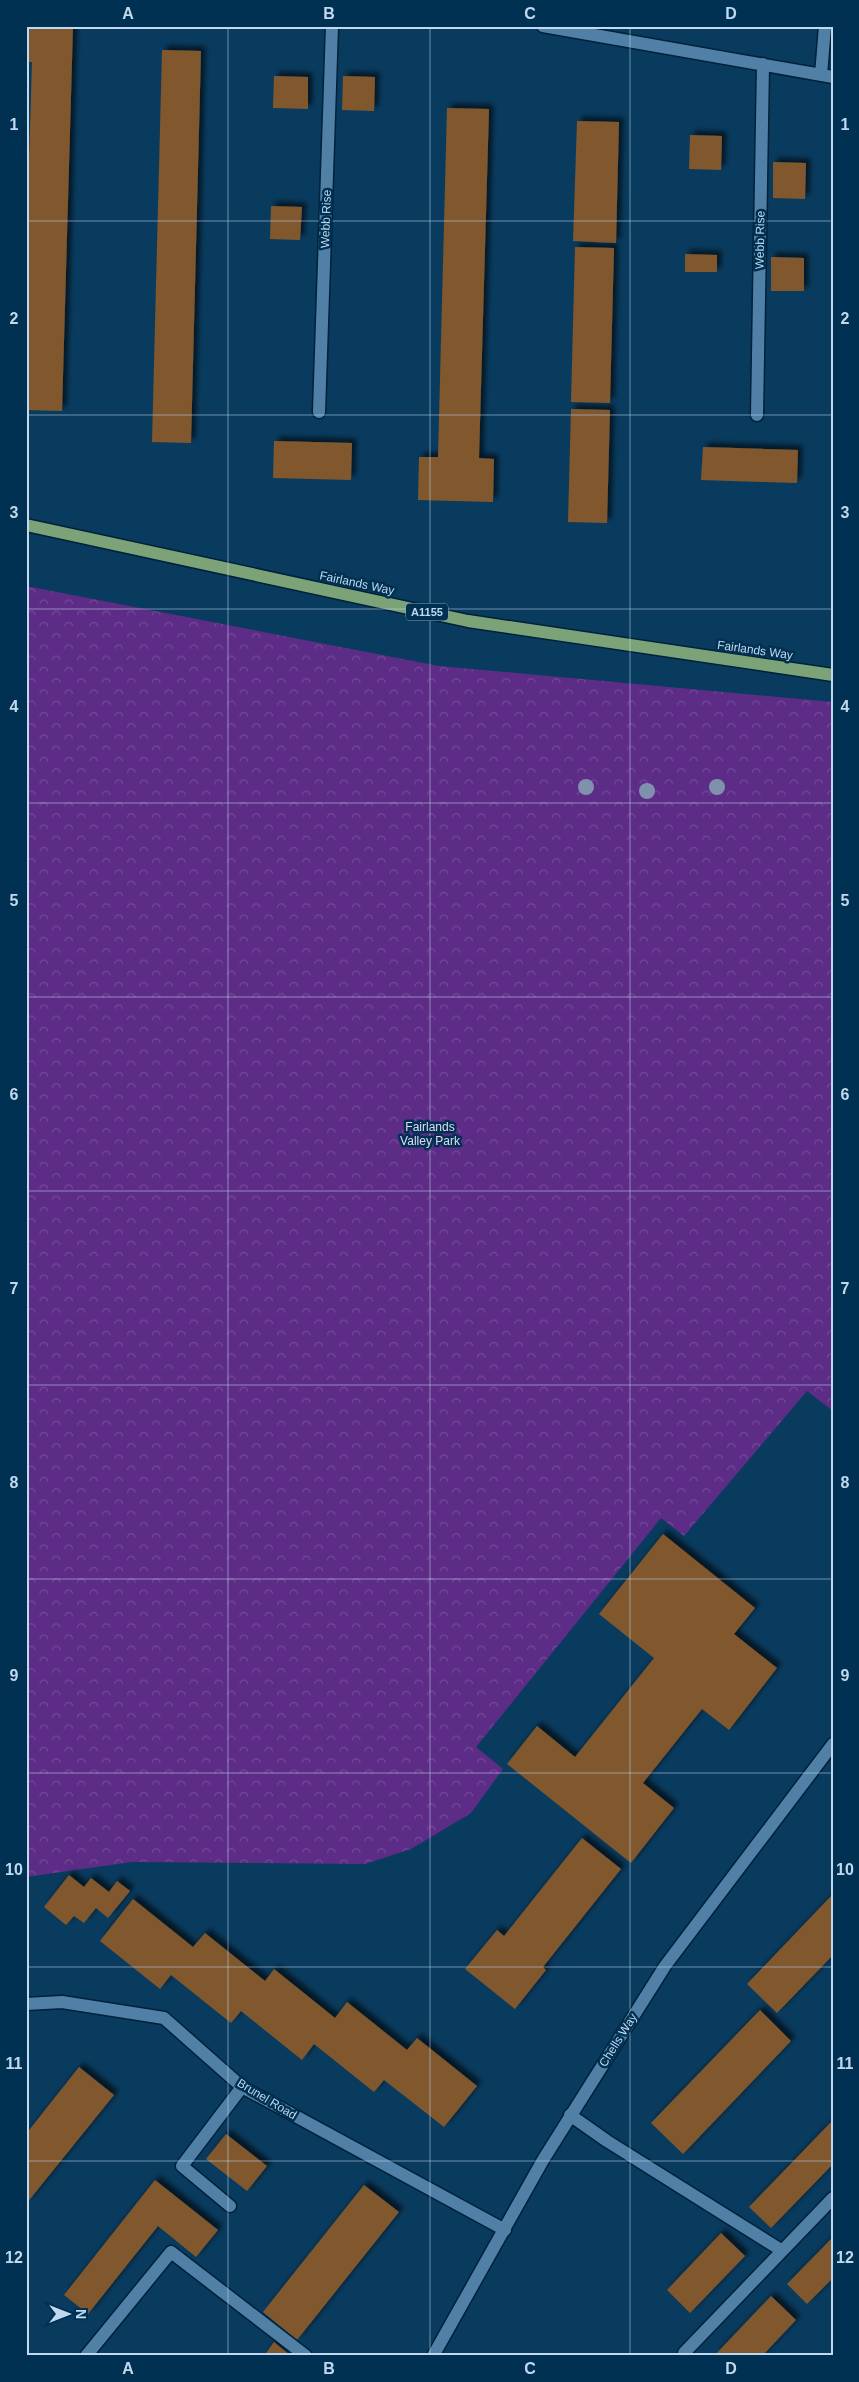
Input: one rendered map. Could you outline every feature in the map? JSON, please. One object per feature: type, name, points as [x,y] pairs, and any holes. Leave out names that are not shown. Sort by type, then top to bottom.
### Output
[{"type":"main road","name":"Fairlands Way","points":[[26,524],[468,621],[833,675]]},
{"type":"street","name":"Webb Rise","points":[[319,412],[332,26]]},
{"type":"street","points":[[543,26],[827,76],[825,26]]},
{"type":"street","name":"Webb Rise","points":[[757,415],[762,64]]},
{"type":"street","name":"Chells Way","points":[[433,2356],[570,2114],[665,1966],[830,1751]]},
{"type":"street","name":"Brunel Road","points":[[26,2004],[62,2002],[164,2018],[242,2086],[505,2230]]},
{"type":"street","points":[[230,2206],[182,2166],[242,2086]]},
{"type":"street","points":[[570,2114],[607,2141],[780,2250]]},
{"type":"street","points":[[684,2353],[780,2250],[833,2198]]},
{"type":"street","points":[[86,2356],[171,2252],[306,2356]]},
{"type":"green space","name":"Fairlands Valley Park","points":[[26,586],[439,666],[833,702],[833,1411],[807,1391],[684,1536],[661,1518],[476,1747],[503,1769],[471,1813],[411,1849],[365,1864],[132,1862],[26,1877]]},
{"type":"building","points":[[26,26],[73,26],[62,411],[26,410],[26,192],[28,192],[32,62],[26,62]]},
{"type":"building","points":[[162,50],[201,51],[191,443],[152,442]]},
{"type":"building","points":[[274,76],[308,77],[308,109],[273,108]]},
{"type":"building","points":[[343,76],[375,77],[374,111],[342,110]]},
{"type":"building","points":[[447,108],[489,109],[479,458],[494,459],[493,502],[418,500],[419,457],[438,457]]},
{"type":"building","points":[[577,121],[619,122],[616,243],[573,241]]},
{"type":"building","points":[[690,135],[722,136],[721,170],[689,169]]},
{"type":"building","points":[[773,162],[806,163],[805,199],[773,198]]},
{"type":"building","points":[[271,206],[302,207],[300,240],[270,239]]},
{"type":"building","points":[[575,247],[614,248],[610,403],[571,402]]},
{"type":"building","points":[[685,254],[717,255],[717,272],[685,272]]},
{"type":"building","points":[[771,257],[804,258],[804,291],[771,291]]},
{"type":"building","points":[[571,409],[610,410],[607,523],[568,522]]},
{"type":"building","points":[[274,441],[352,443],[351,480],[273,478]]},
{"type":"building","points":[[703,447],[798,450],[797,483],[701,480]]},
{"type":"building","points":[[663,1534],[755,1608],[734,1634],[777,1668],[729,1730],[702,1709],[643,1783],[674,1808],[631,1863],[507,1764],[537,1726],[575,1757],[654,1658],[599,1614]]},
{"type":"building","points":[[582,1838],[621,1869],[543,1967],[546,1970],[515,2009],[465,1969],[497,1930],[504,1936]]},
{"type":"building","points":[[69,1875],[84,1887],[91,1878],[109,1892],[117,1881],[130,1891],[108,1918],[96,1908],[84,1923],[74,1916],[66,1925],[44,1907]]},
{"type":"building","points":[[833,1894],[833,1955],[777,2013],[747,1984]]},
{"type":"building","points":[[133,1899],[193,1947],[205,1933],[265,1981],[274,1969],[335,2018],[347,2002],[407,2050],[417,2038],[477,2086],[444,2127],[384,2080],[374,2092],[314,2044],[302,2060],[241,2011],[231,2023],[171,1975],[160,1989],[100,1941]]},
{"type":"building","points":[[760,2010],[791,2041],[683,2154],[651,2123]]},
{"type":"building","points":[[79,2067],[114,2095],[26,2204],[26,2134]]},
{"type":"building","points":[[833,2120],[833,2164],[771,2228],[749,2207]]},
{"type":"building","points":[[226,2134],[267,2166],[247,2191],[206,2159]]},
{"type":"building","points":[[155,2180],[218,2230],[196,2257],[158,2226],[88,2314],[64,2295]]},
{"type":"building","points":[[364,2185],[399,2212],[297,2340],[263,2312]]},
{"type":"building","points":[[721,2233],[745,2256],[690,2313],[667,2290]]},
{"type":"building","points":[[833,2237],[833,2278],[807,2304],[787,2284]]},
{"type":"building","points":[[771,2296],[796,2320],[762,2356],[714,2356]]},
{"type":"building","points":[[274,2342],[291,2356],[264,2356]]}]
